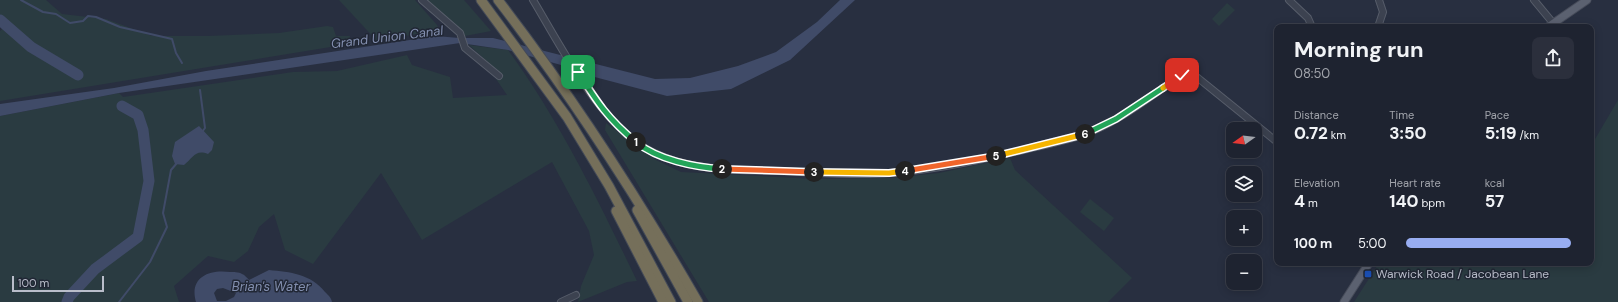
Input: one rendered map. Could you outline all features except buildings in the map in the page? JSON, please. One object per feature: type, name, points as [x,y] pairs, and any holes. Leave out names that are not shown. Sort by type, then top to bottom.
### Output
[{"type":"highway","points":[[481,0],[502,26],[581,141],[609,186],[671,302]]},
{"type":"highway","points":[[498,0],[582,117],[656,229],[698,302]]},
{"type":"highway","points":[[582,117],[620,179],[688,302]]},
{"type":"highway","points":[[581,141],[663,302]]},
{"type":"main road","points":[[1552,24],[1587,0]]},
{"type":"main road","points":[[1344,302],[1367,266]]},
{"type":"street","points":[[422,0],[460,33],[465,48],[499,76]]},
{"type":"street","points":[[533,0],[561,47],[603,111],[618,128],[639,144],[659,155],[686,164],[713,168],[889,173],[978,160],[1084,135],[1116,119],[1182,75],[1191,75],[1198,78],[1274,140]]},
{"type":"street","points":[[1289,0],[1308,18],[1311,24]]},
{"type":"street","points":[[1379,0],[1383,12],[1379,24]]},
{"type":"street","points":[[1534,0],[1550,24]]},
{"type":"street","points":[[561,302],[576,295]]},
{"type":"shaded area","points":[[0,0],[46,0],[62,14],[106,19],[152,36],[208,36],[279,33],[327,26],[333,27],[336,36],[350,36],[349,44],[0,101],[0,31],[3,28],[0,25]]},
{"type":"shaded area","points":[[339,0],[415,0],[437,25],[439,30],[377,41]]},
{"type":"shaded area","points":[[426,0],[464,0],[491,31],[465,36]]},
{"type":"shaded area","points":[[1227,3],[1235,10],[1219,26],[1212,19]]},
{"type":"shaded area","points":[[469,45],[508,50],[527,77],[562,133],[637,281],[627,282],[578,302],[581,286],[594,255],[589,231],[552,162],[422,240],[381,173],[313,264],[285,250],[274,214],[259,227],[248,251],[234,262],[208,256],[174,286],[179,302],[0,302],[0,116],[119,93],[123,97],[293,72],[337,71],[407,55],[412,65],[450,77],[453,98],[507,95],[496,79],[501,74]]},
{"type":"shaded area","points":[[1618,100],[1618,302],[1354,302],[1377,266],[1594,266],[1594,141]]},
{"type":"shaded area","points":[[606,123],[656,160],[681,172],[814,179],[891,178],[939,173],[1010,158],[1015,170],[1132,278],[1108,302],[709,302],[605,130]]},
{"type":"shaded area","points":[[1090,199],[1114,218],[1104,231],[1080,212]]},
{"type":"water","points":[[840,0],[855,0],[790,60],[731,89],[667,96],[587,75],[568,67],[508,50],[460,43],[119,93],[0,116],[0,104],[114,88],[206,71],[436,36],[493,38],[655,79],[690,78],[738,66],[776,52],[817,22]]},
{"type":"water","points":[[199,126],[214,142],[212,150],[208,154],[197,153],[184,165],[175,164],[172,156],[175,142]]},
{"type":"water","name":"Brian's Water","points":[[269,270],[300,275],[313,281],[319,286],[329,296],[332,302],[196,302],[195,287],[202,277],[208,274],[222,271],[238,272],[249,280]],"holes":[[[223,288],[236,293],[234,297],[226,301],[217,301],[214,293],[217,289]]]},
{"type":"waterway","points":[[21,0],[43,12],[56,14],[70,23],[83,21],[88,16],[96,17],[120,27],[172,39],[176,53],[182,63]]},
{"type":"waterway","points":[[0,20],[31,47],[78,75]]},
{"type":"waterway","points":[[200,90],[205,128],[202,132]]},
{"type":"waterway","points":[[67,302],[69,297],[95,269],[138,237],[149,181],[143,130],[138,115],[122,106]]},
{"type":"waterway","points":[[119,302],[150,262],[167,227],[163,213],[171,170],[177,163]]},
{"type":"place","name":"Warwick Road / Jacobean Lane","points":[[1368,274]]},
{"type":"route","points":[[578,72],[603,111],[618,128],[639,144],[659,155],[686,164],[713,168],[830,173],[889,173],[948,166],[1084,135],[1116,119],[1182,75]]},
{"type":"water label","name":"Grand Union Canal","points":[[387,37]]}]
